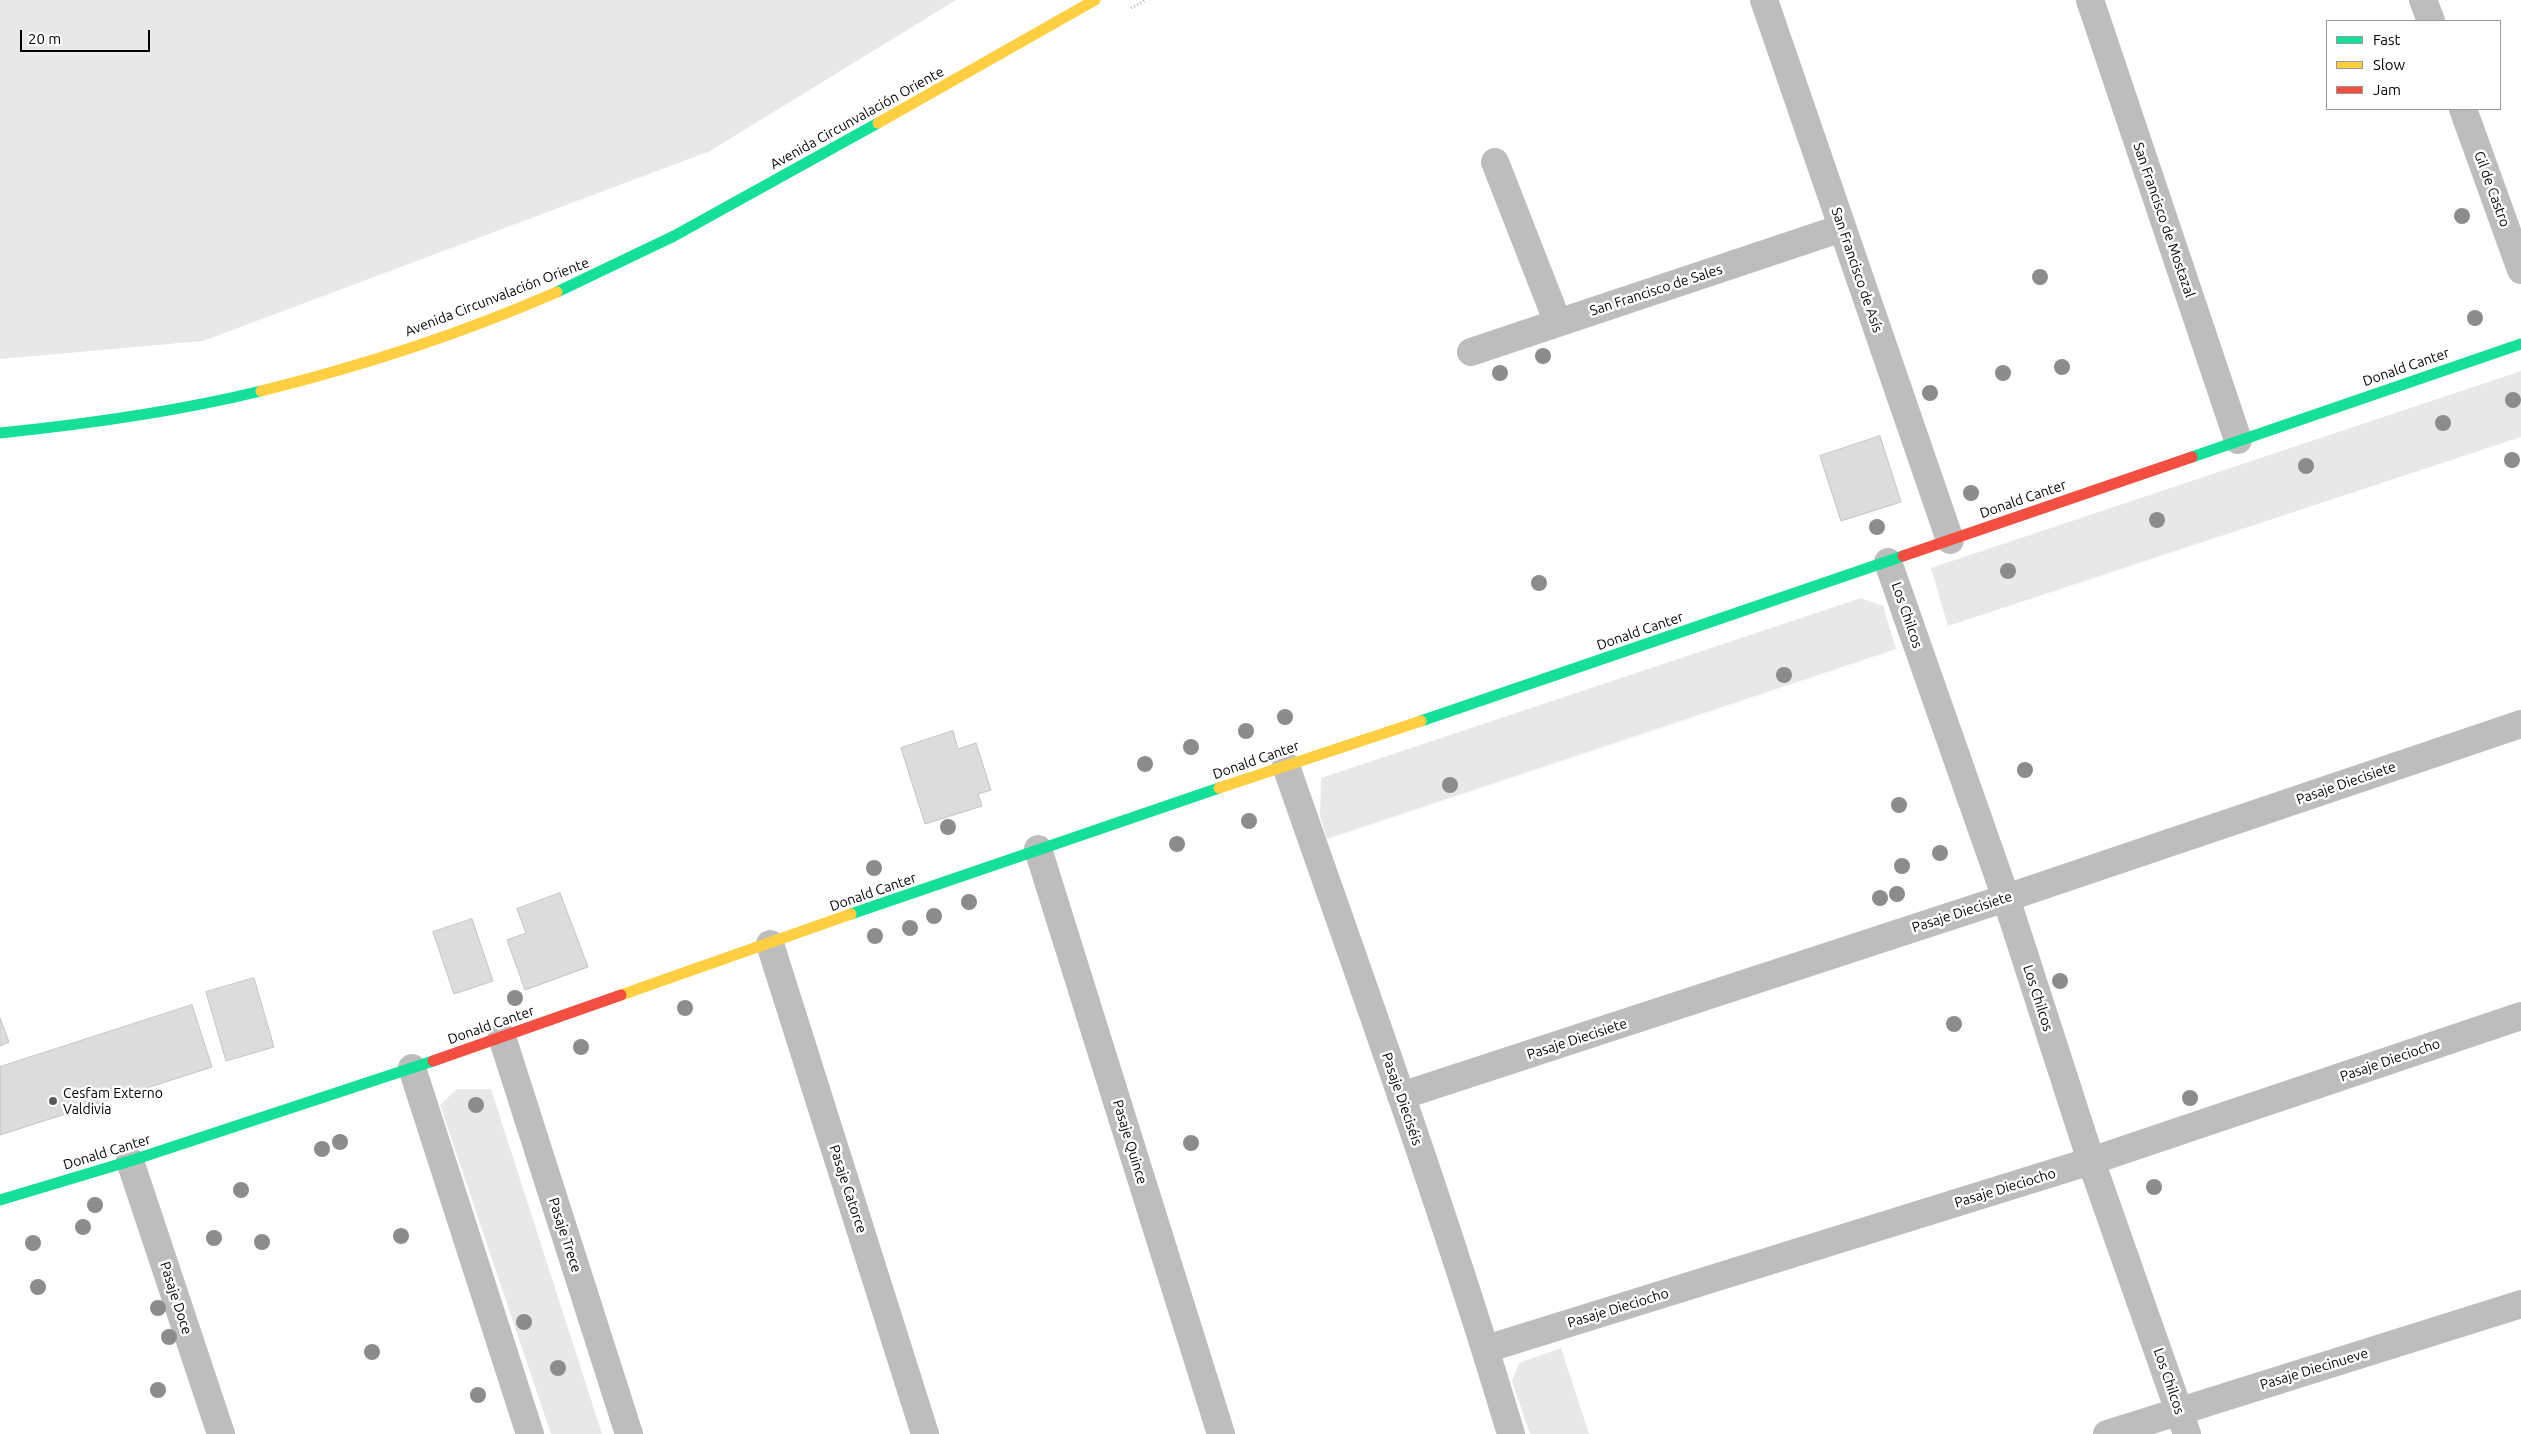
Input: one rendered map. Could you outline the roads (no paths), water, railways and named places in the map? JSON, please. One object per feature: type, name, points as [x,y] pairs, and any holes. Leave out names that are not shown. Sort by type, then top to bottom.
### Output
[{"type":"street","name":"Avenida Circunvalación Oriente","points":[[0,433],[114,419],[213,401],[338,369],[409,348],[504,314],[597,274],[688,230],[1095,0]]},
{"type":"street","name":"San Francisco de Asís","points":[[1764,0],[1950,540]]},
{"type":"street","name":"San Francisco de Mostazal","points":[[2090,0],[2238,440]]},
{"type":"street","points":[[2423,0],[2431,20]]},
{"type":"street","name":"Gil de Castro","points":[[2462,110],[2521,270]]},
{"type":"street","points":[[1495,162],[1558,323]]},
{"type":"street","name":"San Francisco de Sales","points":[[1471,352],[1842,228]]},
{"type":"street","name":"Donald Canter","points":[[0,1200],[130,1161],[412,1068],[1038,850],[1888,562],[2521,344]]},
{"type":"street","name":"Los Chilcos","points":[[1888,562],[2006,898],[2091,1161],[2183,1423]]},
{"type":"street","name":"Pasaje Diecisiete","points":[[1401,1096],[2006,898],[2521,724]]},
{"type":"street","name":"Pasaje Dieciséis","points":[[1286,766],[1401,1096],[1486,1349],[1511,1434]]},
{"type":"street","name":"Pasaje Quince","points":[[1038,850],[1221,1434]]},
{"type":"street","name":"Pasaje Catorce","points":[[770,944],[925,1434]]},
{"type":"street","name":"Pasaje Dieciocho","points":[[1486,1349],[2091,1161],[2521,1016]]},
{"type":"street","name":"Pasaje Trece","points":[[502,1037],[629,1434]]},
{"type":"street","points":[[412,1068],[530,1434]]},
{"type":"street","name":"Pasaje Doce","points":[[130,1161],[221,1434]]},
{"type":"street","name":"Pasaje Diecinueve","points":[[2107,1434],[2183,1423],[2521,1304]]},
{"type":"place","name":"Cesfam Externo Valdivia","points":[[53,1101]]}]
